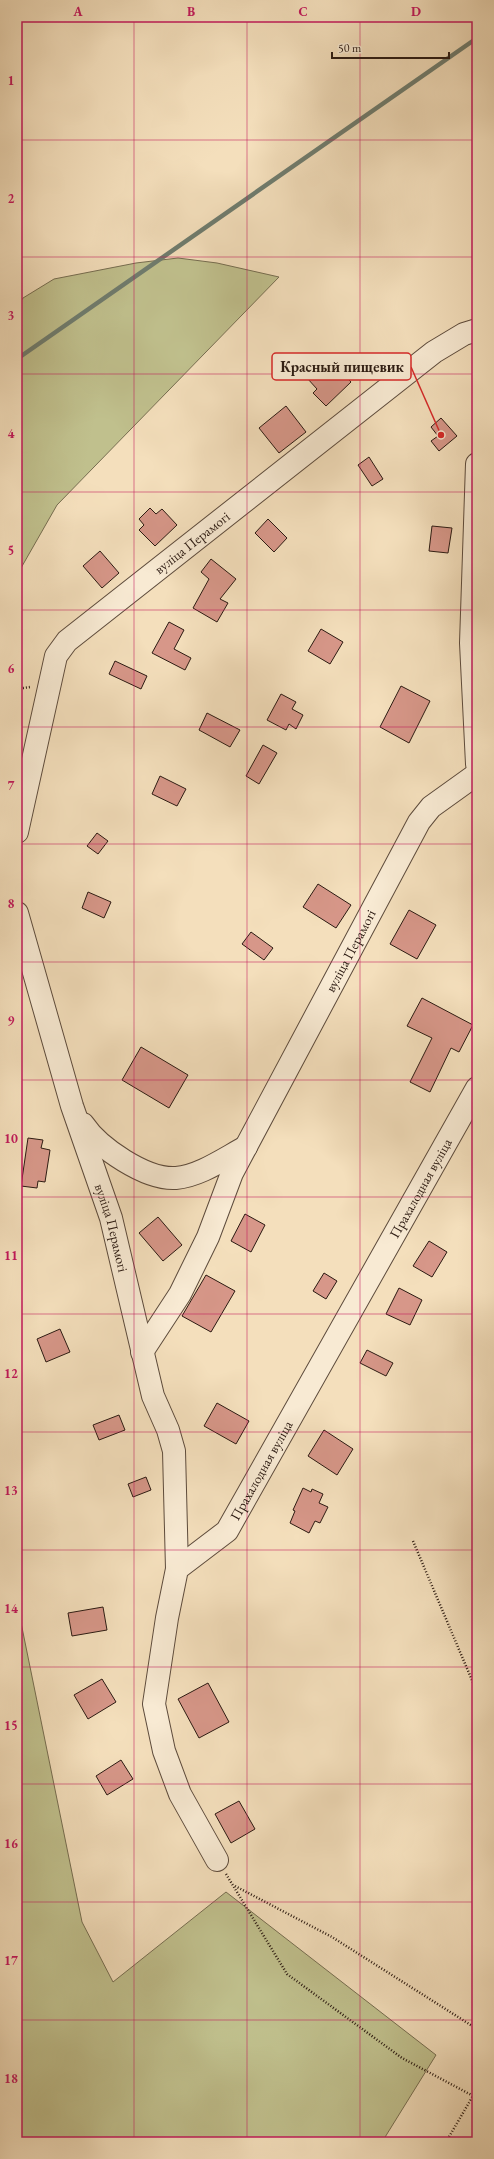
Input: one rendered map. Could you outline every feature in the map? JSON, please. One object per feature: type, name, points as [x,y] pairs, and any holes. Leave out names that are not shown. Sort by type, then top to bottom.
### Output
[{"type":"street","name":"вуліца Перамогі","points":[[17,832],[56,656],[67,641],[434,352],[464,334],[477,330]]},
{"type":"street","points":[[477,464],[471,644],[477,764]]},
{"type":"street","name":"вуліца Перамогі","points":[[142,1352],[180,1294],[208,1237],[232,1173],[419,822],[431,807],[477,774]]},
{"type":"street","name":"вуліца Перамогі","points":[[17,913],[72,1106],[112,1218],[153,1396],[168,1430],[174,1451],[177,1569]]},
{"type":"street","name":"Прахалодная вуліца","points":[[177,1569],[227,1531],[477,1088]]},
{"type":"street","name":"вуліца Перамогі","points":[[72,1106],[87,1130],[103,1146],[125,1162],[155,1174],[176,1178],[198,1172],[246,1147]]},
{"type":"street","points":[[177,1569],[167,1618],[154,1704],[164,1751],[180,1794],[218,1860]]},
{"type":"path","points":[[413,1541],[477,1692]]},
{"type":"path","points":[[218,1860],[235,1887],[332,1937],[477,2030]]},
{"type":"path","points":[[218,1860],[287,1974],[402,2058],[477,2098]]},
{"type":"path","points":[[446,2142],[477,2089]]},
{"type":"green space","points":[[178,258],[217,263],[279,277],[57,505],[17,575],[17,307],[23,298],[54,279],[136,263]]},
{"type":"green space","points":[[17,1603],[82,1922],[113,1982],[226,1892],[436,2055],[382,2142],[17,2142]]},
{"type":"building","points":[[328,358],[351,382],[326,406],[313,393],[317,389],[307,378]]},
{"type":"building","points":[[286,406],[306,432],[279,453],[259,428]]},
{"type":"building","points":[[441,418],[457,436],[439,451],[431,441],[438,436],[431,427]]},
{"type":"building","points":[[369,457],[383,479],[372,486],[358,465]]},
{"type":"building","points":[[150,508],[156,514],[162,509],[177,525],[155,546],[139,530],[144,525],[139,519]]},
{"type":"building","points":[[268,519],[287,538],[274,552],[255,533]]},
{"type":"building","points":[[432,526],[452,528],[448,553],[429,551]]},
{"type":"building","points":[[100,551],[119,573],[102,588],[83,566]]},
{"type":"building","points":[[211,559],[236,579],[220,599],[228,603],[217,622],[193,608],[209,579],[201,572]]},
{"type":"building","points":[[169,622],[184,630],[174,649],[191,658],[185,670],[152,653]]},
{"type":"building","points":[[321,629],[343,642],[330,664],[308,651]]},
{"type":"building","points":[[115,661],[147,676],[141,689],[109,674]]},
{"type":"building","points":[[401,686],[430,701],[409,743],[380,727]]},
{"type":"building","points":[[281,694],[296,702],[292,709],[303,715],[296,729],[289,724],[286,730],[267,720]]},
{"type":"building","points":[[207,713],[240,730],[230,747],[199,730]]},
{"type":"building","points":[[263,745],[277,753],[259,784],[246,776]]},
{"type":"building","points":[[160,776],[186,789],[177,806],[152,794]]},
{"type":"building","points":[[97,833],[108,841],[98,854],[87,846]]},
{"type":"building","points":[[318,884],[351,905],[336,928],[303,907]]},
{"type":"building","points":[[88,892],[111,902],[104,918],[82,908]]},
{"type":"building","points":[[409,910],[436,925],[417,959],[390,944]]},
{"type":"building","points":[[251,932],[273,948],[264,960],[242,944]]},
{"type":"building","points":[[422,998],[473,1025],[459,1052],[451,1048],[430,1092],[410,1082],[432,1038],[407,1026]]},
{"type":"building","points":[[141,1047],[188,1075],[169,1108],[122,1080]]},
{"type":"building","points":[[28,1138],[43,1140],[41,1148],[50,1150],[45,1182],[38,1181],[37,1188],[21,1186]]},
{"type":"building","points":[[245,1214],[265,1225],[251,1252],[231,1241]]},
{"type":"building","points":[[158,1217],[182,1245],[163,1261],[139,1233]]},
{"type":"building","points":[[429,1241],[447,1252],[432,1277],[413,1266]]},
{"type":"building","points":[[324,1273],[337,1281],[326,1299],[313,1291]]},
{"type":"building","points":[[206,1275],[235,1291],[211,1332],[182,1316]]},
{"type":"building","points":[[399,1288],[422,1300],[410,1325],[386,1314]]},
{"type":"building","points":[[60,1329],[70,1352],[46,1362],[37,1339]]},
{"type":"building","points":[[367,1350],[393,1363],[386,1376],[360,1363]]},
{"type":"building","points":[[217,1403],[249,1421],[236,1444],[204,1426]]},
{"type":"building","points":[[119,1415],[125,1430],[99,1440],[93,1425]]},
{"type":"building","points":[[324,1430],[353,1449],[337,1475],[308,1456]]},
{"type":"building","points":[[146,1477],[151,1490],[133,1497],[128,1484]]},
{"type":"building","points":[[303,1488],[311,1492],[312,1489],[323,1494],[319,1503],[328,1507],[320,1523],[315,1521],[309,1533],[290,1523],[295,1511],[293,1510]]},
{"type":"building","points":[[103,1607],[107,1630],[72,1636],[68,1613]]},
{"type":"building","points":[[102,1679],[116,1702],[88,1719],[74,1695]]},
{"type":"building","points":[[208,1683],[229,1722],[199,1738],[178,1699]]},
{"type":"building","points":[[121,1760],[133,1779],[107,1795],[96,1776]]},
{"type":"building","points":[[239,1801],[255,1829],[231,1843],[215,1814]]},
{"type":"waterway","points":[[17,359],[477,38]]},
{"type":"place","name":"Красный пищевик","points":[[441,435]]}]
